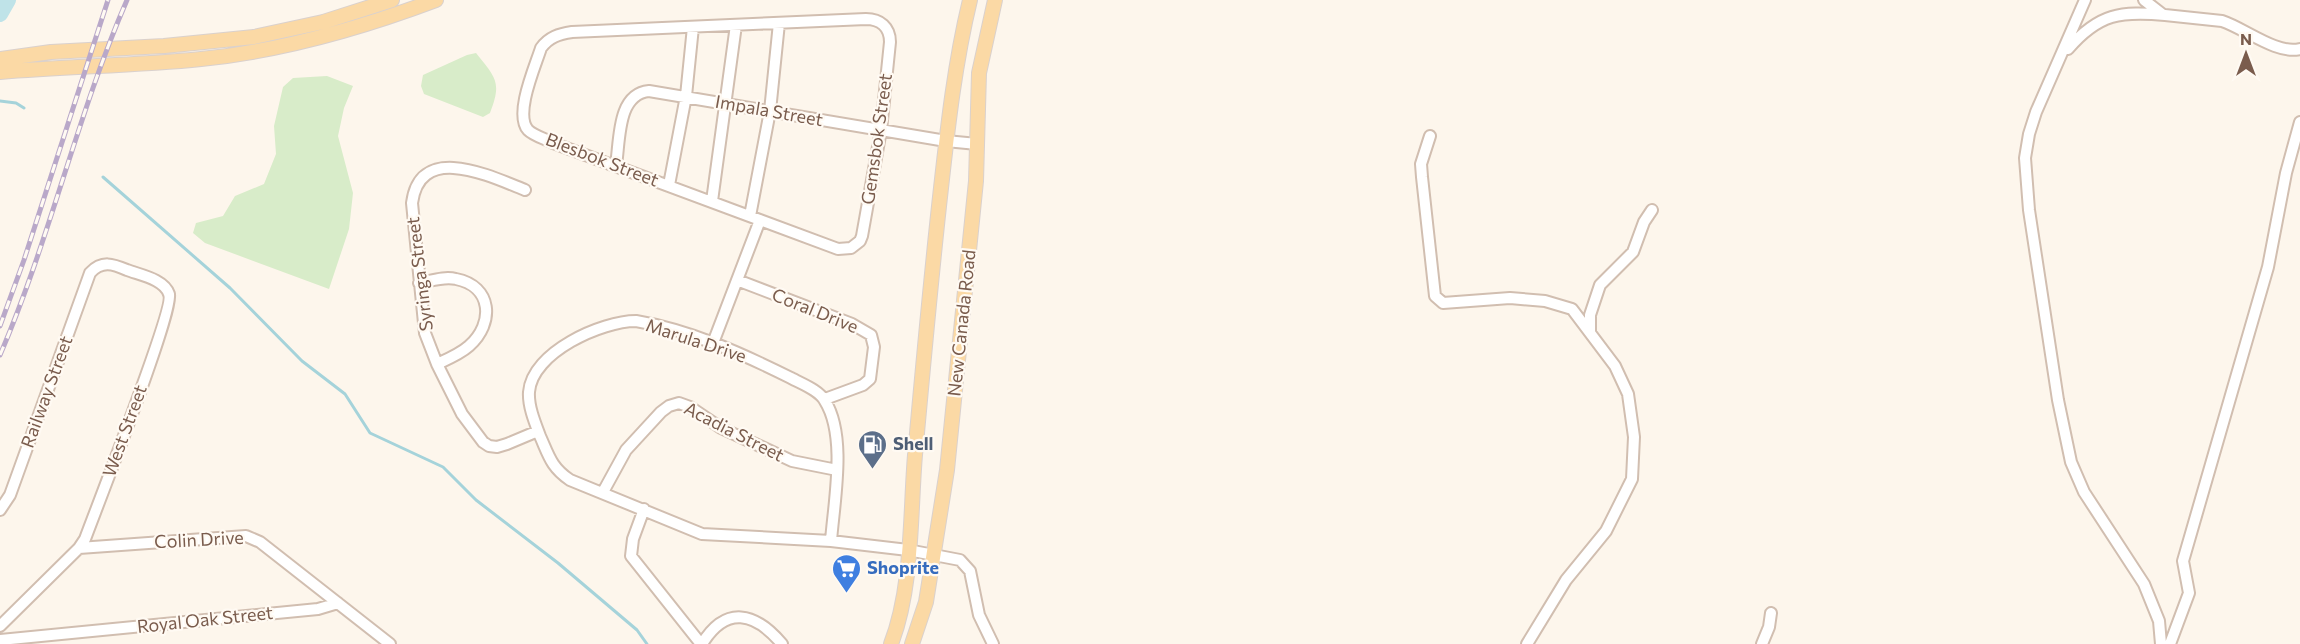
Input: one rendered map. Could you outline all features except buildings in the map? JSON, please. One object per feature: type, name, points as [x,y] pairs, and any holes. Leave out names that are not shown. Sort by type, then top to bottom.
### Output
[{"type":"main road","points":[[0,59],[51,52],[164,46],[254,37],[323,22],[392,0]]},
{"type":"main road","points":[[0,72],[201,59],[256,51],[321,38],[388,18],[435,0]]},
{"type":"main road","name":"New Canada Road","points":[[891,644],[900,614],[908,550],[946,141],[958,55],[970,0]]},
{"type":"main road","name":"New Canada Road","points":[[912,644],[924,609],[947,470],[970,243],[979,73],[995,0]]},
{"type":"street","points":[[2085,0],[2036,112],[2029,134],[2025,158],[2030,210],[2058,400],[2072,462],[2084,492],[2144,584],[2159,621],[2162,644]]},
{"type":"street","points":[[2144,0],[2164,15]]},
{"type":"street","points":[[2062,56],[2077,38],[2095,23],[2113,15],[2134,12],[2222,21],[2235,25],[2280,48],[2300,49]]},
{"type":"street","name":"Blesbok Street","points":[[851,248],[838,249],[553,142],[532,133],[526,127],[522,111],[541,48],[549,39],[572,32],[872,19],[884,26]]},
{"type":"street","points":[[713,343],[737,280],[755,218],[770,111],[779,23]]},
{"type":"street","points":[[712,201],[736,25]]},
{"type":"street","name":"Gemsbok Street","points":[[851,248],[860,241],[864,230],[881,129],[891,38],[884,26]]},
{"type":"street","points":[[669,185],[686,96],[693,27]]},
{"type":"street","name":"Impala Street","points":[[616,165],[624,113],[634,96],[649,91],[946,141],[977,144]]},
{"type":"street","points":[[2170,644],[2189,593],[2182,561],[2268,267],[2286,173],[2300,122]]},
{"type":"street","points":[[1430,136],[1421,164],[1435,296],[1443,303],[1510,298],[1558,304],[1572,309],[1615,366],[1628,394],[1634,437],[1632,479],[1606,531],[1566,580],[1527,644]]},
{"type":"street","name":"Syringa Street","points":[[525,190],[484,174],[452,166],[434,171],[427,176],[416,189],[412,203],[425,333],[437,364],[462,414],[483,442],[497,447],[538,431]]},
{"type":"street","points":[[1590,332],[1590,315],[1600,285],[1633,252],[1644,222],[1652,210]]},
{"type":"street","name":"West Street","points":[[0,626],[79,548],[85,538],[154,352],[171,299],[167,289],[160,283],[115,265],[102,264],[90,273]]},
{"type":"street","name":"Railway Street","points":[[0,510],[10,495],[90,273]]},
{"type":"street","points":[[419,284],[443,278],[463,281],[476,288],[486,307],[485,324],[471,345],[437,364]]},
{"type":"street","name":"Coral Drive","points":[[737,280],[852,324],[871,335],[874,347],[870,379],[862,385],[825,399]]},
{"type":"street","name":"Marula Drive","points":[[825,399],[805,385],[768,366],[713,343],[636,321],[625,321],[600,327],[569,343],[534,373],[529,392],[538,431],[556,470],[570,480],[702,534],[831,541],[908,550],[960,560],[970,571],[980,615],[993,644]]},
{"type":"street","points":[[825,399],[834,426],[837,470],[831,541]]},
{"type":"street","name":"Acadia Street","points":[[603,492],[626,450],[661,412],[679,403],[690,407],[721,428],[792,462],[837,470]]},
{"type":"street","points":[[644,509],[633,539],[632,556],[701,644],[711,628],[740,618],[755,620],[763,624],[782,644]]},
{"type":"street","name":"Colin Drive","points":[[79,548],[246,536],[260,542],[390,644]]},
{"type":"street","name":"Royal Oak Street","points":[[0,640],[318,609],[338,603]]},
{"type":"street","points":[[1762,644],[1769,627],[1771,613]]},
{"type":"green space","points":[[476,53],[495,81],[496,94],[490,113],[483,117],[424,94],[421,86],[423,75]]},
{"type":"green space","points":[[327,76],[353,86],[344,108],[338,136],[353,193],[349,229],[329,289],[205,243],[193,233],[196,223],[223,216],[235,196],[264,184],[276,154],[274,126],[283,87],[293,78]]},
{"type":"waterway","points":[[0,14],[8,0]]},
{"type":"waterway","points":[[0,101],[16,103],[24,108]]},
{"type":"waterway","points":[[103,177],[230,288],[302,361],[345,394],[370,433],[443,467],[476,500],[558,563],[637,630],[647,644]]},
{"type":"railway","points":[[0,326],[24,260],[108,0]]},
{"type":"railway","points":[[0,355],[34,267],[93,88],[127,0]]},
{"type":"place","name":"Shell","points":[[872,470]]},
{"type":"place","name":"Shoprite","points":[[846,594]]}]
